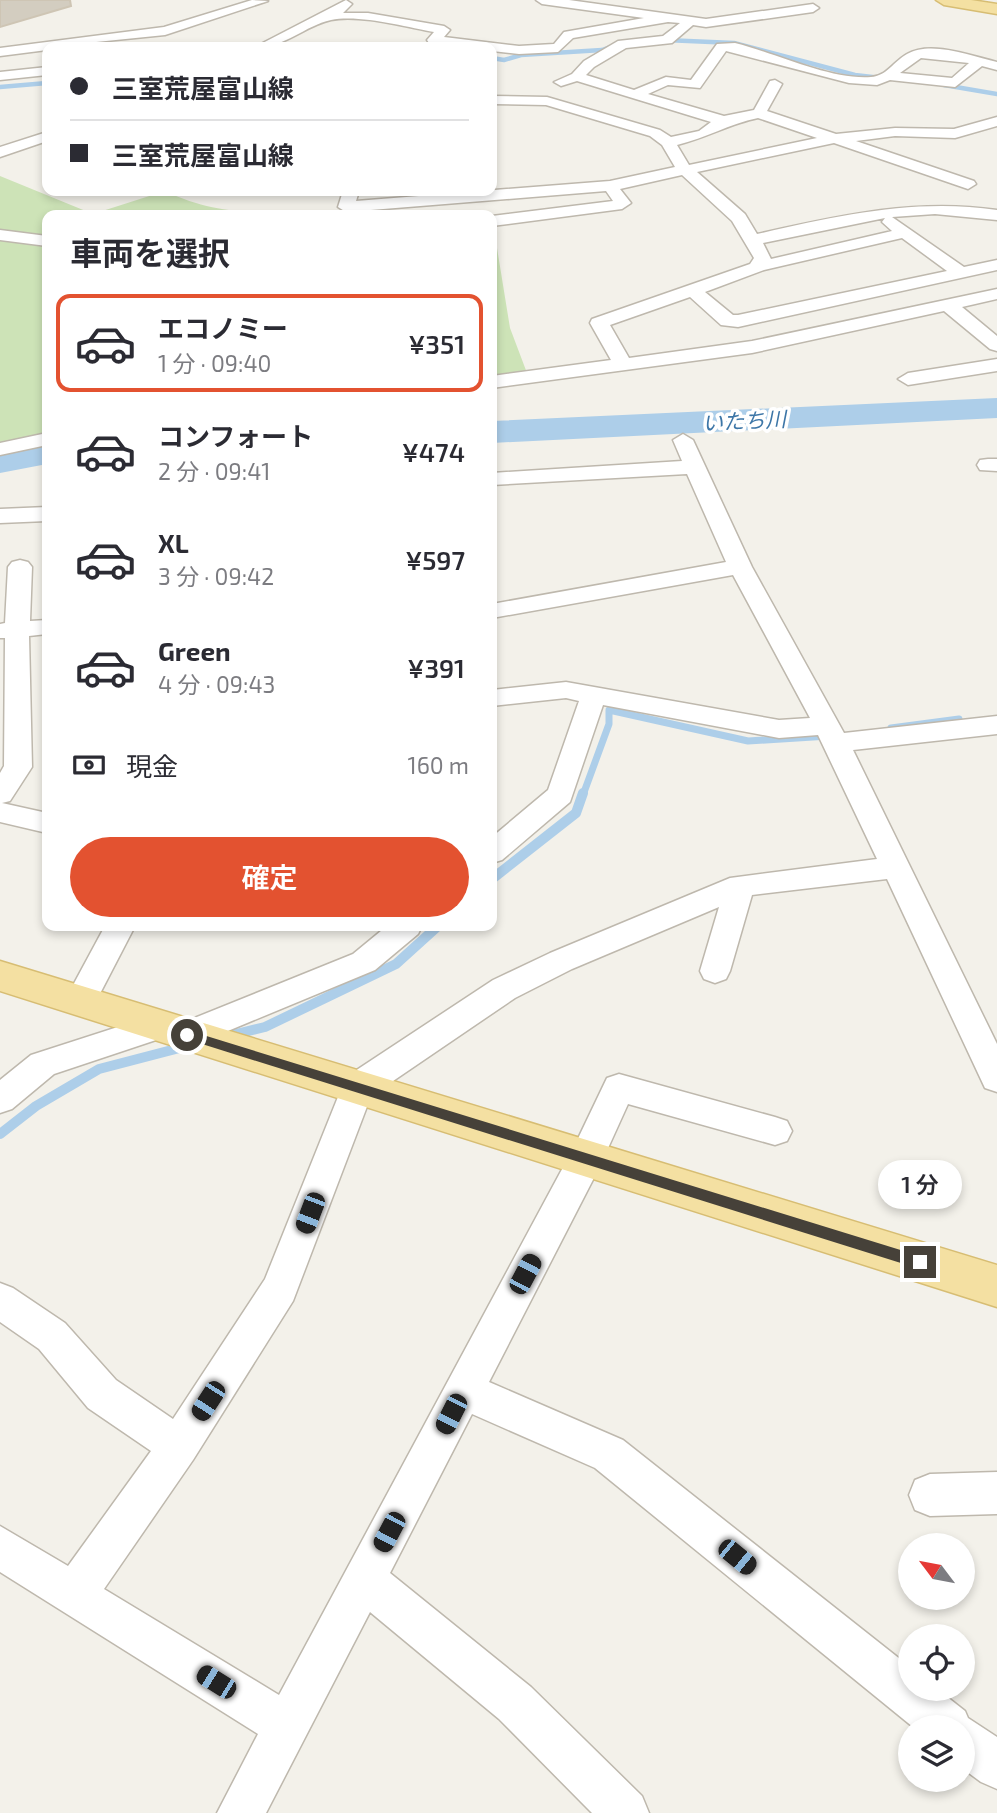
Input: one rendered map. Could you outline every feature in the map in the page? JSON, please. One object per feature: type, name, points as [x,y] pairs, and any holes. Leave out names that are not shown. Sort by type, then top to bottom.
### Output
[{"type":"main road","points":[[944,0],[997,9]]},
{"type":"main road","points":[[0,976],[997,1286]]},
{"type":"street","points":[[273,42],[326,18],[352,0]]},
{"type":"street","points":[[542,0],[706,23],[813,8],[770,0]]},
{"type":"street","points":[[620,10],[648,0]]},
{"type":"street","points":[[79,42],[165,31],[265,2]]},
{"type":"street","points":[[298,12],[326,18],[368,17],[449,26],[434,40],[451,42]]},
{"type":"street","points":[[497,47],[519,50],[558,48],[563,34],[667,18]]},
{"type":"street","points":[[522,99],[544,87],[575,78],[589,64],[624,44],[667,40],[689,22]]},
{"type":"street","points":[[928,38],[930,53]]},
{"type":"street","points":[[0,52],[42,47]]},
{"type":"street","points":[[633,94],[666,81],[695,85],[722,47],[735,47],[849,78],[876,81],[887,76],[915,54],[930,53],[997,66]]},
{"type":"street","points":[[887,76],[955,83],[979,62]]},
{"type":"street","points":[[0,76],[42,72]]},
{"type":"street","points":[[551,72],[723,121]]},
{"type":"street","points":[[759,113],[775,84]]},
{"type":"street","points":[[497,100],[547,101],[656,133],[668,142],[684,169],[739,218],[763,258],[756,268],[599,323],[624,366]]},
{"type":"street","points":[[668,142],[704,134],[723,121],[759,113],[968,184]]},
{"type":"street","points":[[497,195],[610,186],[832,139],[895,132],[955,134],[997,121]]},
{"type":"street","points":[[0,152],[42,138]]},
{"type":"street","points":[[497,220],[623,203],[610,186]]},
{"type":"street","points":[[349,196],[346,207],[484,196]]},
{"type":"street","points":[[751,242],[879,213],[927,207],[972,210],[997,215]]},
{"type":"street","points":[[972,210],[997,227]]},
{"type":"street","points":[[879,213],[960,272]]},
{"type":"street","points":[[759,264],[768,265],[904,233]]},
{"type":"street","points":[[0,235],[42,240]]},
{"type":"street","points":[[693,290],[728,321],[738,321],[997,265]]},
{"type":"street","points":[[497,381],[624,366],[811,335],[997,294]]},
{"type":"street","points":[[947,304],[996,344]]},
{"type":"street","points":[[908,379],[997,365]]},
{"type":"street","points":[[0,449],[42,440]]},
{"type":"street","points":[[683,440],[740,567],[831,735],[997,1078]]},
{"type":"street","points":[[497,479],[693,467]]},
{"type":"street","points":[[0,516],[42,514]]},
{"type":"street","points":[[0,794],[18,767],[8,631],[20,567]]},
{"type":"street","points":[[497,610],[654,580],[740,567]]},
{"type":"street","points":[[8,631],[42,628]]},
{"type":"street","points":[[497,697],[566,690],[779,729],[831,735],[997,725]]},
{"type":"street","points":[[497,849],[560,796],[594,694]]},
{"type":"street","points":[[0,812],[42,823]]},
{"type":"street","points":[[74,1595],[179,1446],[280,1289],[358,1087],[505,989],[561,961],[740,886],[896,867]]},
{"type":"street","points":[[715,971],[740,886]]},
{"type":"street","points":[[80,1002],[117,931]]},
{"type":"street","points":[[0,1098],[43,1065],[174,1030],[364,962],[401,931]]},
{"type":"street","points":[[241,1813],[587,1157],[619,1088],[775,1131]]},
{"type":"street","points":[[0,1300],[52,1336],[103,1394],[179,1446]]},
{"type":"street","points":[[464,1391],[609,1454],[933,1715]]},
{"type":"street","points":[[930,1495],[997,1493]]},
{"type":"street","points":[[0,1547],[287,1726]]},
{"type":"street","points":[[365,1580],[515,1703],[625,1813]]},
{"type":"street","points":[[975,1748],[997,1766]]},
{"type":"green space","points":[[0,176],[42,193],[42,196],[49,196],[83,210],[42,210],[42,436],[0,444]]},
{"type":"green space","points":[[149,196],[177,196],[211,207],[232,210],[106,210]]},
{"type":"green space","points":[[497,248],[510,328],[527,373],[497,376]]},
{"type":"building","points":[[0,0],[70,0],[71,6],[0,27]]},
{"type":"waterway","points":[[665,40],[734,43],[855,75],[881,78]]},
{"type":"waterway","points":[[497,59],[602,50],[613,46]]},
{"type":"waterway","points":[[0,87],[42,83]]},
{"type":"waterway","points":[[944,85],[997,94]]},
{"type":"waterway","name":"いたち川","points":[[497,432],[997,408]]},
{"type":"waterway","name":"いたち川","points":[[0,462],[42,454]]},
{"type":"waterway","points":[[583,795],[609,724],[609,710],[748,741],[829,736]]},
{"type":"waterway","points":[[891,728],[959,719]]},
{"type":"waterway","points":[[497,875],[576,813],[583,793]]},
{"type":"waterway","points":[[228,1036],[265,1027],[396,964],[432,931]]},
{"type":"waterway","points":[[0,1134],[36,1106],[99,1069],[191,1045]]},
{"type":"route","points":[[187,1035],[920,1262]]}]
